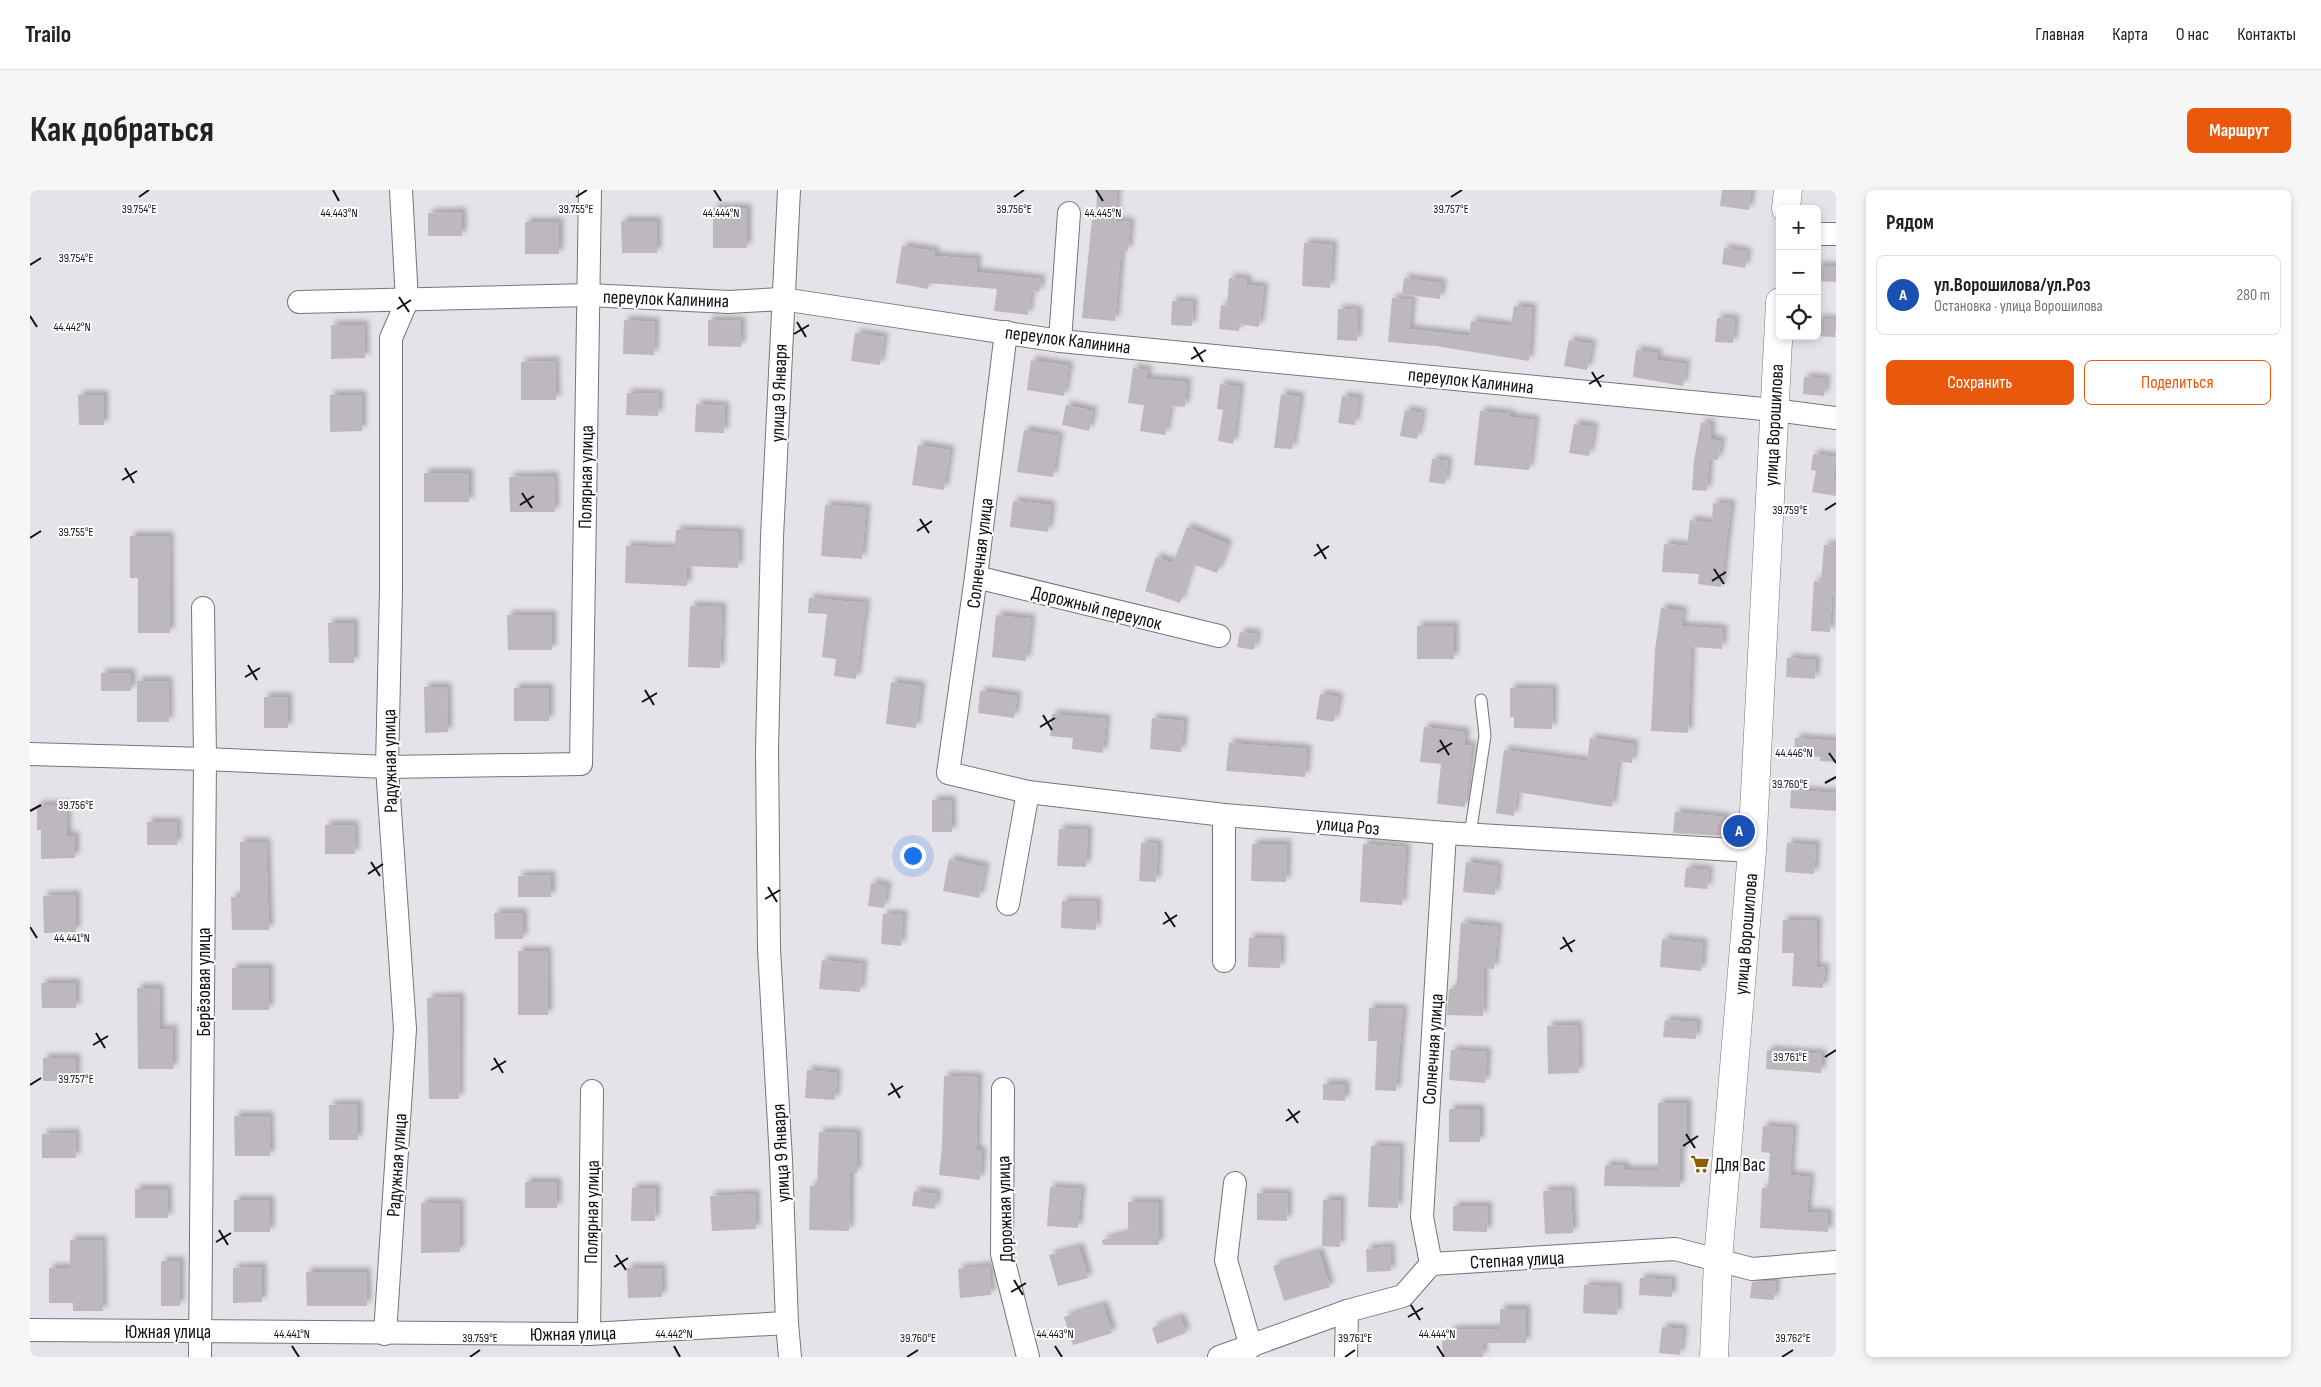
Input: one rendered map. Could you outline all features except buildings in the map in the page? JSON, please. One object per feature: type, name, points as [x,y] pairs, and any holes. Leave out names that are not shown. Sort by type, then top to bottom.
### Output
[{"type":"main road","points":[[1786,205],[1788,190]]},
{"type":"main road","name":"улица Ворошилова","points":[[1714,1357],[1718,1260],[1752,851],[1778,340]]},
{"type":"street","name":"Радужная улица","points":[[385,1334],[405,1029],[387,767],[391,589],[391,338],[407,301],[401,190]]},
{"type":"street","name":"Полярная улица","points":[[387,767],[581,764],[590,190]]},
{"type":"street","name":"улица 9 Января","points":[[789,190],[782,299],[772,537],[767,750],[769,949],[790,1357]]},
{"type":"street","points":[[1060,341],[1069,214]]},
{"type":"street","points":[[1821,234],[1836,234]]},
{"type":"street","name":"переулок Калинина","points":[[298,302],[588,296],[729,302],[782,299],[1060,341],[1774,410],[1836,418]]},
{"type":"street","name":"Солнечная улица","points":[[948,773],[976,577],[1006,332]]},
{"type":"street","name":"Дорожный переулок","points":[[976,577],[1219,636]]},
{"type":"street","name":"Берёзовая улица","points":[[200,1357],[205,758],[203,608]]},
{"type":"street","points":[[30,754],[205,758],[387,767]]},
{"type":"street","name":"улица Роз","points":[[948,773],[1028,792],[1224,815],[1445,833],[1752,851]]},
{"type":"street","points":[[1008,904],[1028,792]]},
{"type":"street","points":[[1224,815],[1224,961]]},
{"type":"street","name":"Солнечная улица","points":[[1431,1264],[1422,1217],[1445,833]]},
{"type":"street","name":"Дорожная улица","points":[[1003,1089],[1002,1254],[1028,1357]]},
{"type":"street","name":"Полярная улица","points":[[589,1334],[592,1091]]},
{"type":"street","points":[[1235,1183],[1226,1260],[1251,1347]]},
{"type":"street","name":"Степная улица","points":[[1431,1264],[1675,1249],[1752,1268],[1836,1262]]},
{"type":"street","points":[[1220,1357],[1346,1311],[1403,1296],[1431,1264]]},
{"type":"street","points":[[1346,1311],[1346,1357]]},
{"type":"street","name":"Южная улица","points":[[30,1330],[589,1334],[787,1323]]},
{"type":"lane","points":[[1470,834],[1485,736],[1481,700]]},
{"type":"place","name":"ул.Ворошилова/ул.Роз","points":[[1739,831]]},
{"type":"place","name":"Для Вас","points":[[1700,1164]]}]
